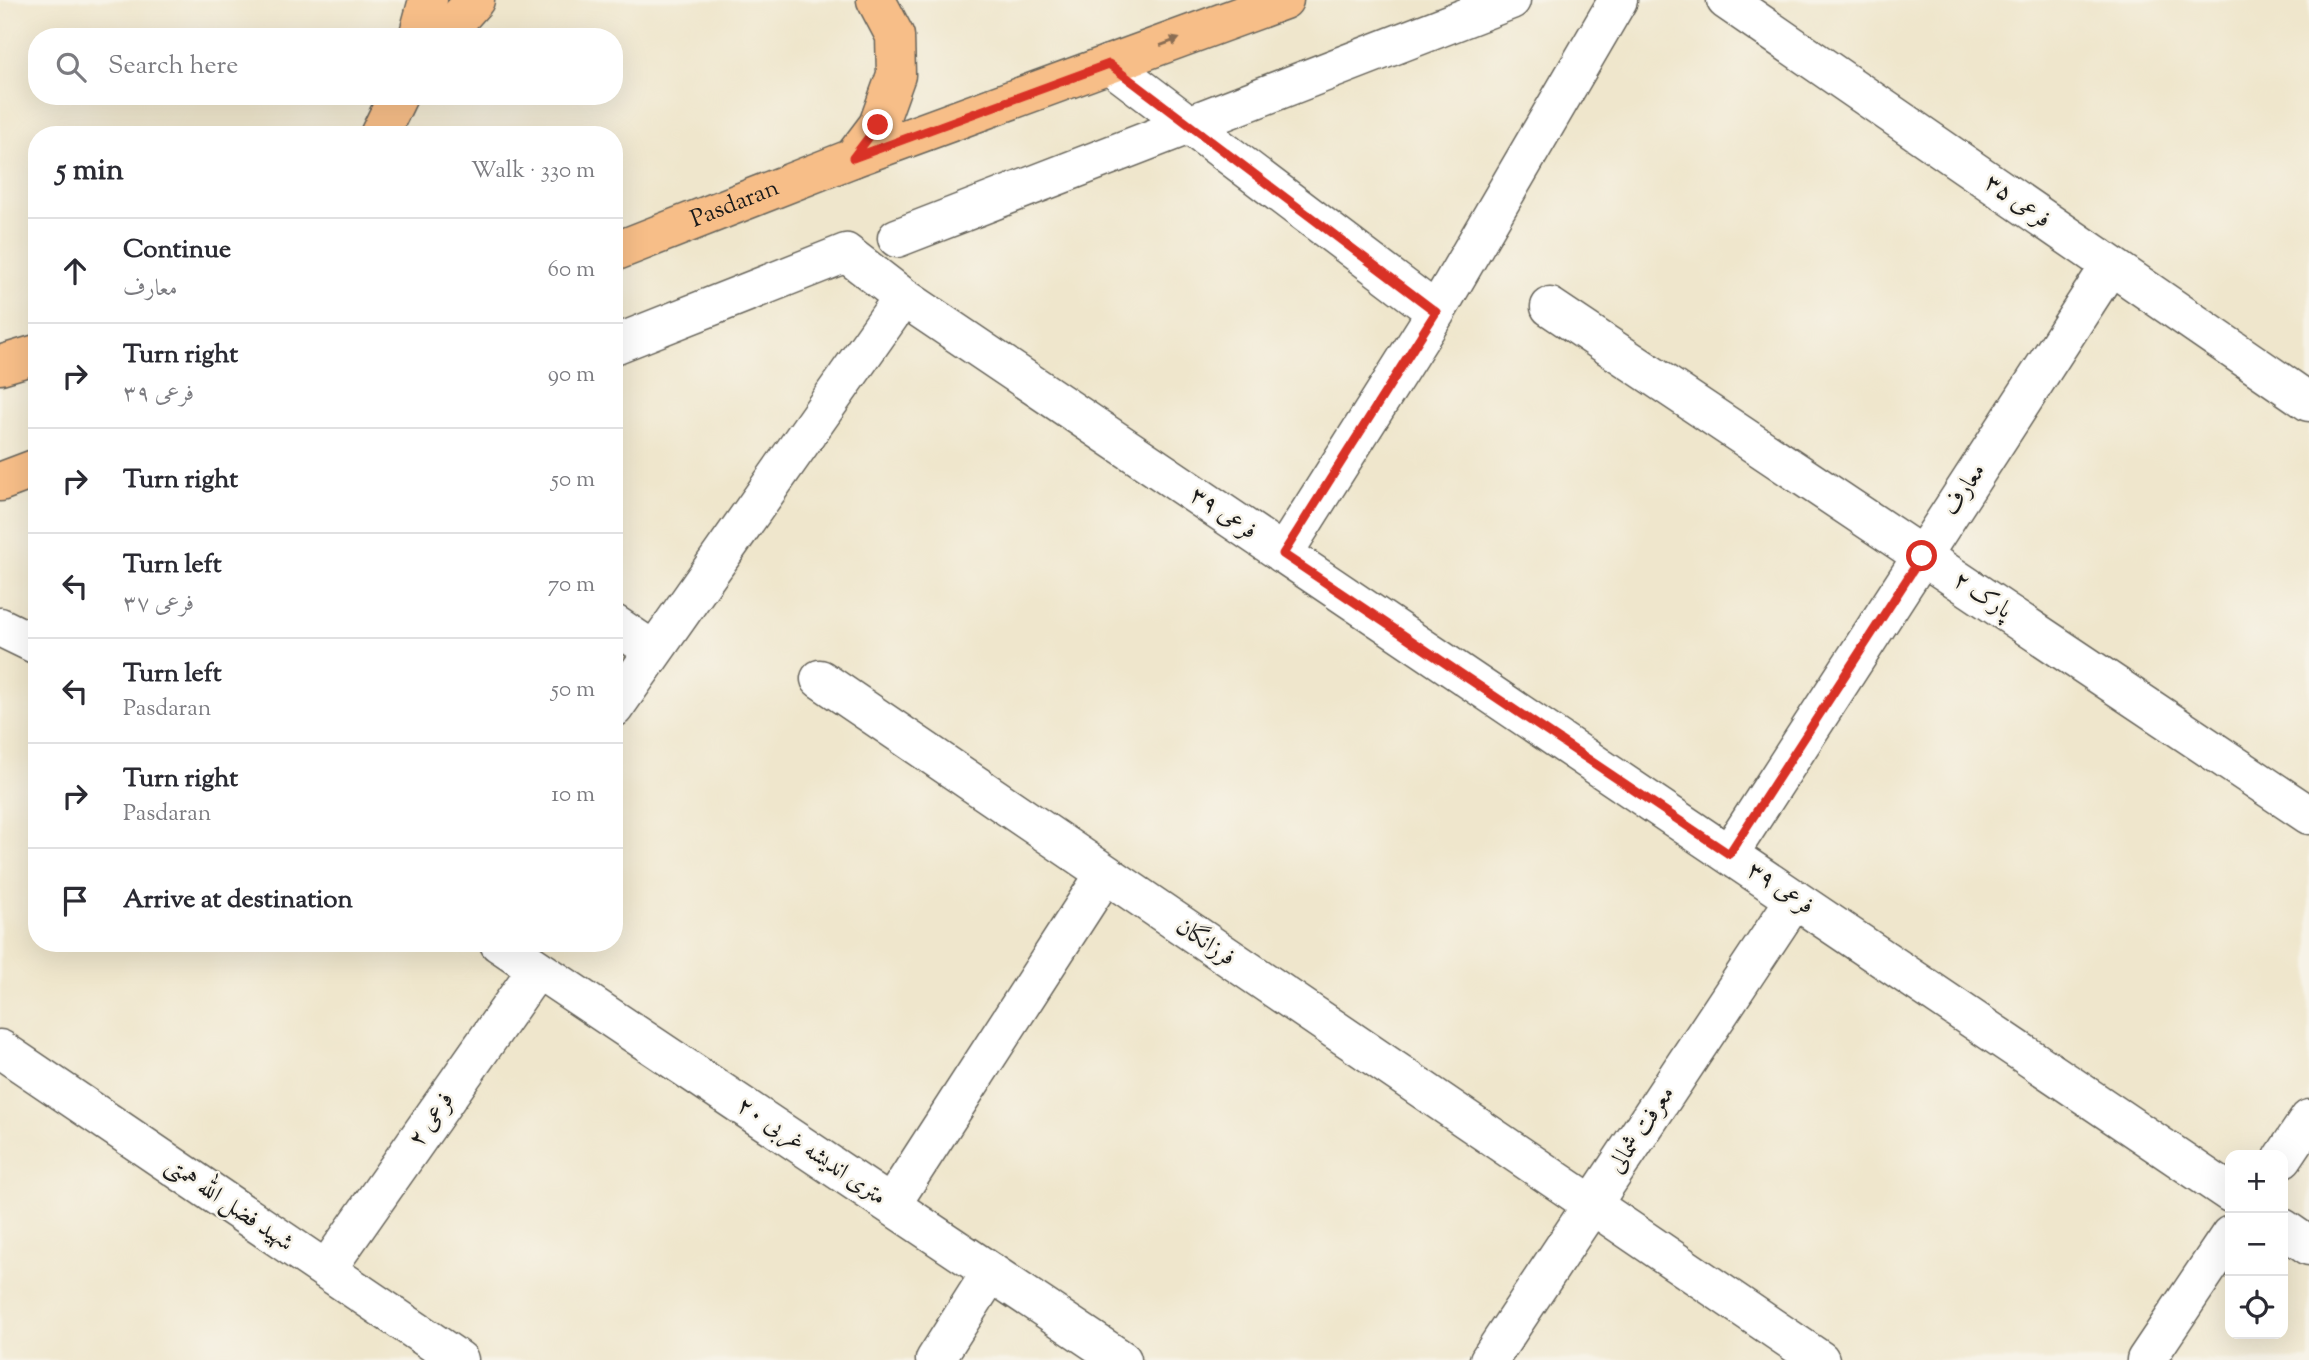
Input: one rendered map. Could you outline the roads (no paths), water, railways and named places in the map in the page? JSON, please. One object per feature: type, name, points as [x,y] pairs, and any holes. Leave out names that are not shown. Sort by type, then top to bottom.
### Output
[{"type":"main road","points":[[420,28],[428,0]]},
{"type":"main road","points":[[450,28],[475,0]]},
{"type":"main road","points":[[853,158],[878,125],[896,75],[895,36],[876,0]]},
{"type":"main road","name":"Pasdaran","points":[[623,248],[853,158],[1284,0]]},
{"type":"main road","points":[[383,126],[394,105]]},
{"type":"main road","points":[[0,365],[28,357]]},
{"type":"main road","points":[[0,482],[28,471]]},
{"type":"street","points":[[897,238],[1511,0]]},
{"type":"street","points":[[1283,554],[1436,312],[1618,0]]},
{"type":"street","name":"فرعی ۳۵","points":[[1726,0],[2309,402]]},
{"type":"street","points":[[1109,64],[1436,312]]},
{"type":"street","name":"فرعی ۳۹","points":[[623,341],[846,253],[903,297],[2225,1189]]},
{"type":"street","name":"معارف","points":[[1729,854],[2110,266]]},
{"type":"street","points":[[623,695],[903,297]]},
{"type":"street","name":"پارک ۲","points":[[1550,307],[2309,815]]},
{"type":"street","points":[[0,627],[28,641]]},
{"type":"street","points":[[623,630],[654,651]]},
{"type":"street","name":"فرزانگان","points":[[820,679],[1821,1360]]},
{"type":"street","points":[[891,1205],[1105,874]]},
{"type":"street","name":"معرفت شمالی","points":[[1489,1360],[1795,899]]},
{"type":"street","name":"۲۰ متری اندیشه غربی","points":[[512,952],[1122,1360]]},
{"type":"street","name":"فرعی ۲","points":[[326,1270],[537,969]]},
{"type":"street","name":"شهید فضل الله همتی","points":[[0,1049],[459,1360]]},
{"type":"street","points":[[2288,1150],[2309,1119]]},
{"type":"street","points":[[2288,1231],[2309,1246]]},
{"type":"street","points":[[2146,1360],[2225,1242]]},
{"type":"street","points":[[935,1360],[991,1272]]}]
